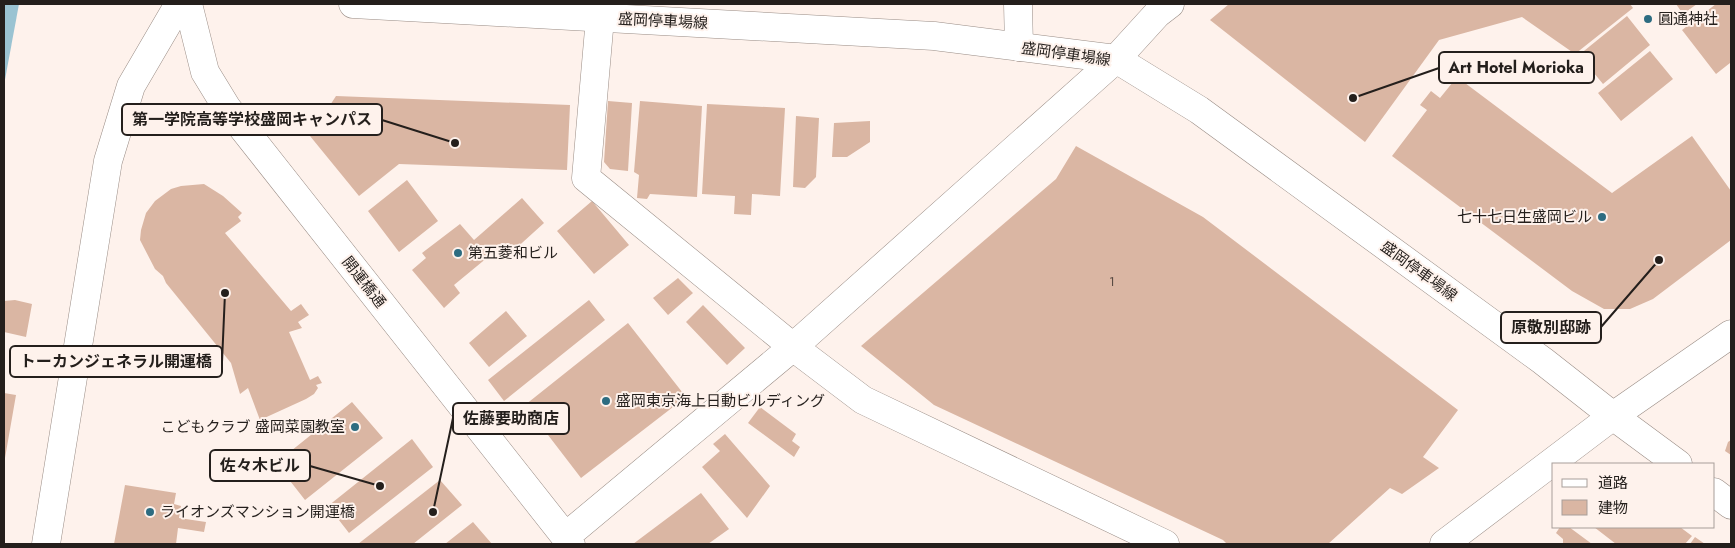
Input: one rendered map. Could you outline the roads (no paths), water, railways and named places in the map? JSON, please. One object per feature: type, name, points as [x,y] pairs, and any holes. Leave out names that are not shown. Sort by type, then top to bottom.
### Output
[{"type":"street","points":[[46,544],[108,161],[132,86],[179,4]]},
{"type":"street","name":"開運橋通","points":[[188,4],[205,72],[227,108],[568,540]]},
{"type":"street","name":"盛岡停車場線","points":[[353,4],[403,5],[934,36],[1116,60],[1199,110],[1543,361],[1677,463]]},
{"type":"street","points":[[1018,4],[1019,47]]},
{"type":"street","points":[[568,540],[793,347],[1116,60],[1157,14],[1170,4]]},
{"type":"street","points":[[600,18],[586,178],[793,347],[863,400],[1164,544]]},
{"type":"street","points":[[1444,544],[1613,416],[1731,334]]},
{"type":"street","points":[[1715,493],[1731,505]]},
{"type":"water","points":[[4,4],[19,4],[4,85]]},
{"type":"place","name":"圓通神社","points":[[1648,19]]},
{"type":"place","name":"Art Hotel Morioka","points":[[1353,98]]},
{"type":"place","name":"第一学院高等学校盛岡キャンパス","points":[[455,143]]},
{"type":"place","name":"七十七日生盛岡ビル","points":[[1602,217]]},
{"type":"place","name":"第五菱和ビル","points":[[458,253]]},
{"type":"place","name":"原敬別邸跡","points":[[1659,260]]},
{"type":"place","name":"トーカンジェネラル開運橋","points":[[225,293]]},
{"type":"place","name":"盛岡東京海上日動ビルディング","points":[[606,401]]},
{"type":"place","name":"こどもクラブ 盛岡菜園教室","points":[[355,427]]},
{"type":"place","name":"佐々木ビル","points":[[380,486]]},
{"type":"place","name":"ライオンズマンション開運橋","points":[[150,512]]},
{"type":"place","name":"佐藤要助商店","points":[[433,512]]}]
